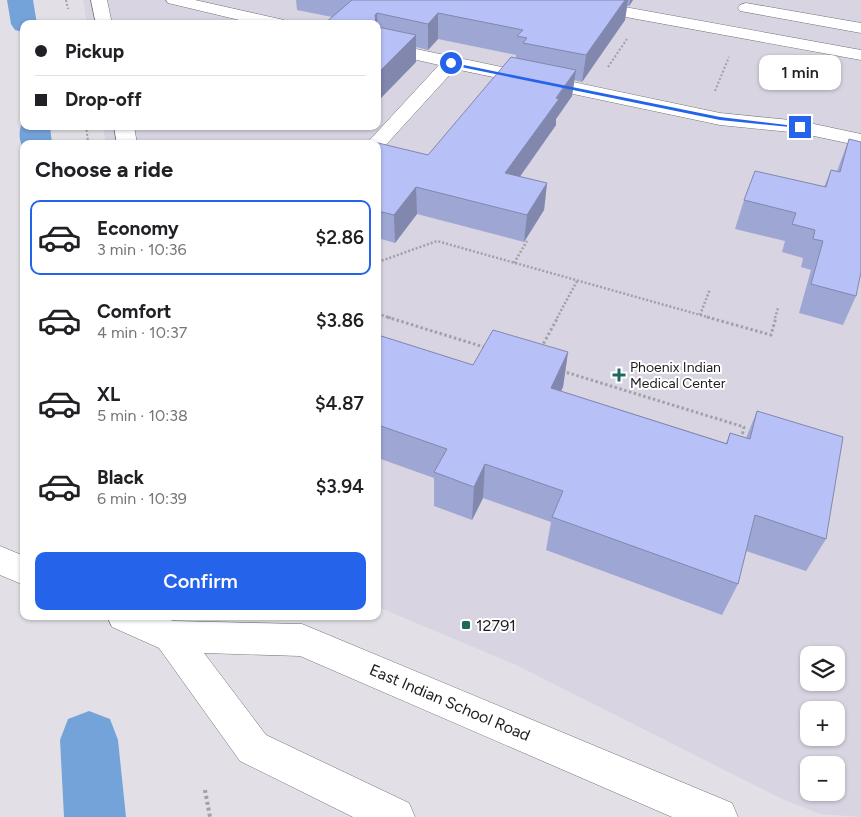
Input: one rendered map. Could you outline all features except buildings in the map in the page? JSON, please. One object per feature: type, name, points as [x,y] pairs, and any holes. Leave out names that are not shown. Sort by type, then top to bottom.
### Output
[{"type":"main road","points":[[99,0],[103,20]]},
{"type":"main road","points":[[174,0],[261,20]]},
{"type":"main road","points":[[560,0],[861,55]]},
{"type":"main road","points":[[734,32],[748,4],[861,28]]},
{"type":"main road","points":[[381,47],[720,119],[800,127],[861,140]]},
{"type":"main road","points":[[380,140],[451,63]]},
{"type":"main road","points":[[0,560],[20,569]]},
{"type":"main road","name":"East Indian School Road","points":[[133,620],[171,637],[302,640],[718,817]]},
{"type":"main road","name":"East Indian School Road","points":[[171,637],[253,748],[395,817]]},
{"type":"path","points":[[607,68],[629,36]]},
{"type":"path","points":[[712,97],[731,52]]},
{"type":"path","points":[[381,261],[437,241],[771,335],[778,308]]},
{"type":"path","points":[[514,263],[527,241]]},
{"type":"path","points":[[538,354],[577,281]]},
{"type":"path","points":[[700,315],[710,289]]},
{"type":"path","points":[[381,315],[496,351]]},
{"type":"path","points":[[561,371],[744,427],[740,444]]},
{"type":"path","points":[[205,790],[210,817]]},
{"type":"shaded area","name":"Phoenix Indian Medical Center","points":[[83,0],[861,0],[861,817],[820,814],[780,798],[516,665],[381,608],[381,140],[105,140],[104,130],[381,130],[381,20],[86,20]]},
{"type":"waterway","points":[[20,0],[23,20]]},
{"type":"waterway","points":[[35,130],[36,140]]},
{"type":"waterway","points":[[89,740],[95,817]]},
{"type":"place","name":"Phoenix Indian Medical Center","points":[[619,375]]},
{"type":"place","name":"12791","points":[[466,625]]},
{"type":"route","points":[[451,63],[720,119],[800,127]]}]
